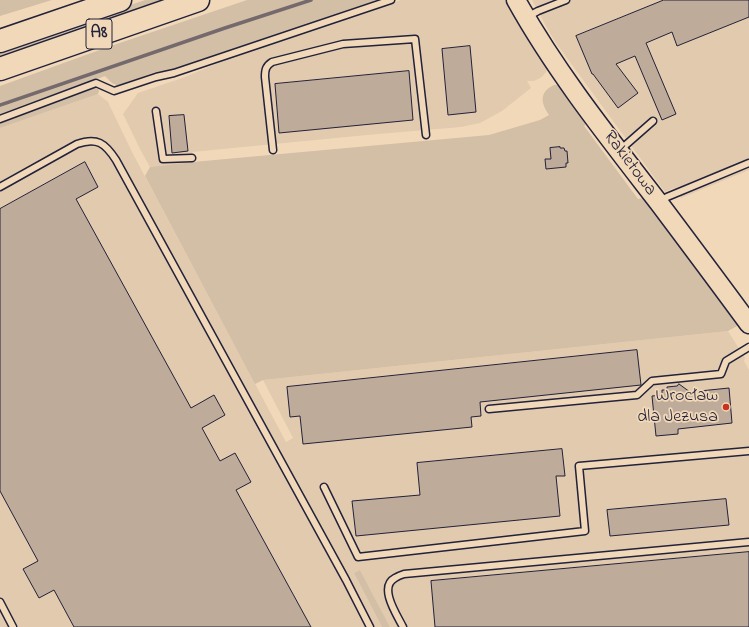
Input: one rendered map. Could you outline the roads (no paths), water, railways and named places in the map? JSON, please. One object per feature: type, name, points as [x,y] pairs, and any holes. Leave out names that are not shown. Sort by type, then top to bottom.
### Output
[{"type":"highway","name":"A8","points":[[0,41],[120,0]]},
{"type":"highway","name":"A8","points":[[0,69],[198,0]]},
{"type":"street","name":"Rakietowa","points":[[516,0],[550,57],[618,151],[659,203],[749,324]]},
{"type":"lane","points":[[0,119],[96,82],[114,91],[156,76],[174,73],[391,0]]},
{"type":"lane","points":[[526,18],[538,11],[566,0]]},
{"type":"lane","points":[[273,150],[264,76],[267,65],[272,62],[343,44],[415,39],[426,135]]},
{"type":"lane","points":[[156,111],[162,159],[192,158]]},
{"type":"lane","points":[[618,151],[653,121]]},
{"type":"lane","points":[[0,187],[77,144],[87,141],[97,142],[108,148],[237,380],[370,627]]},
{"type":"lane","points":[[659,203],[667,197],[749,163]]},
{"type":"lane","points":[[489,409],[637,395],[652,381],[721,374],[726,361],[749,347]]},
{"type":"lane","points":[[324,487],[358,557],[585,531],[579,466],[749,452]]},
{"type":"lane","points":[[403,627],[393,608],[388,594],[388,586],[391,581],[404,574],[749,542]]},
{"type":"lane","points":[[0,602],[14,627]]},
{"type":"waterway","points":[[0,105],[311,0]]},
{"type":"place","name":"Wrocław dla Jezusa","points":[[726,407]]}]
